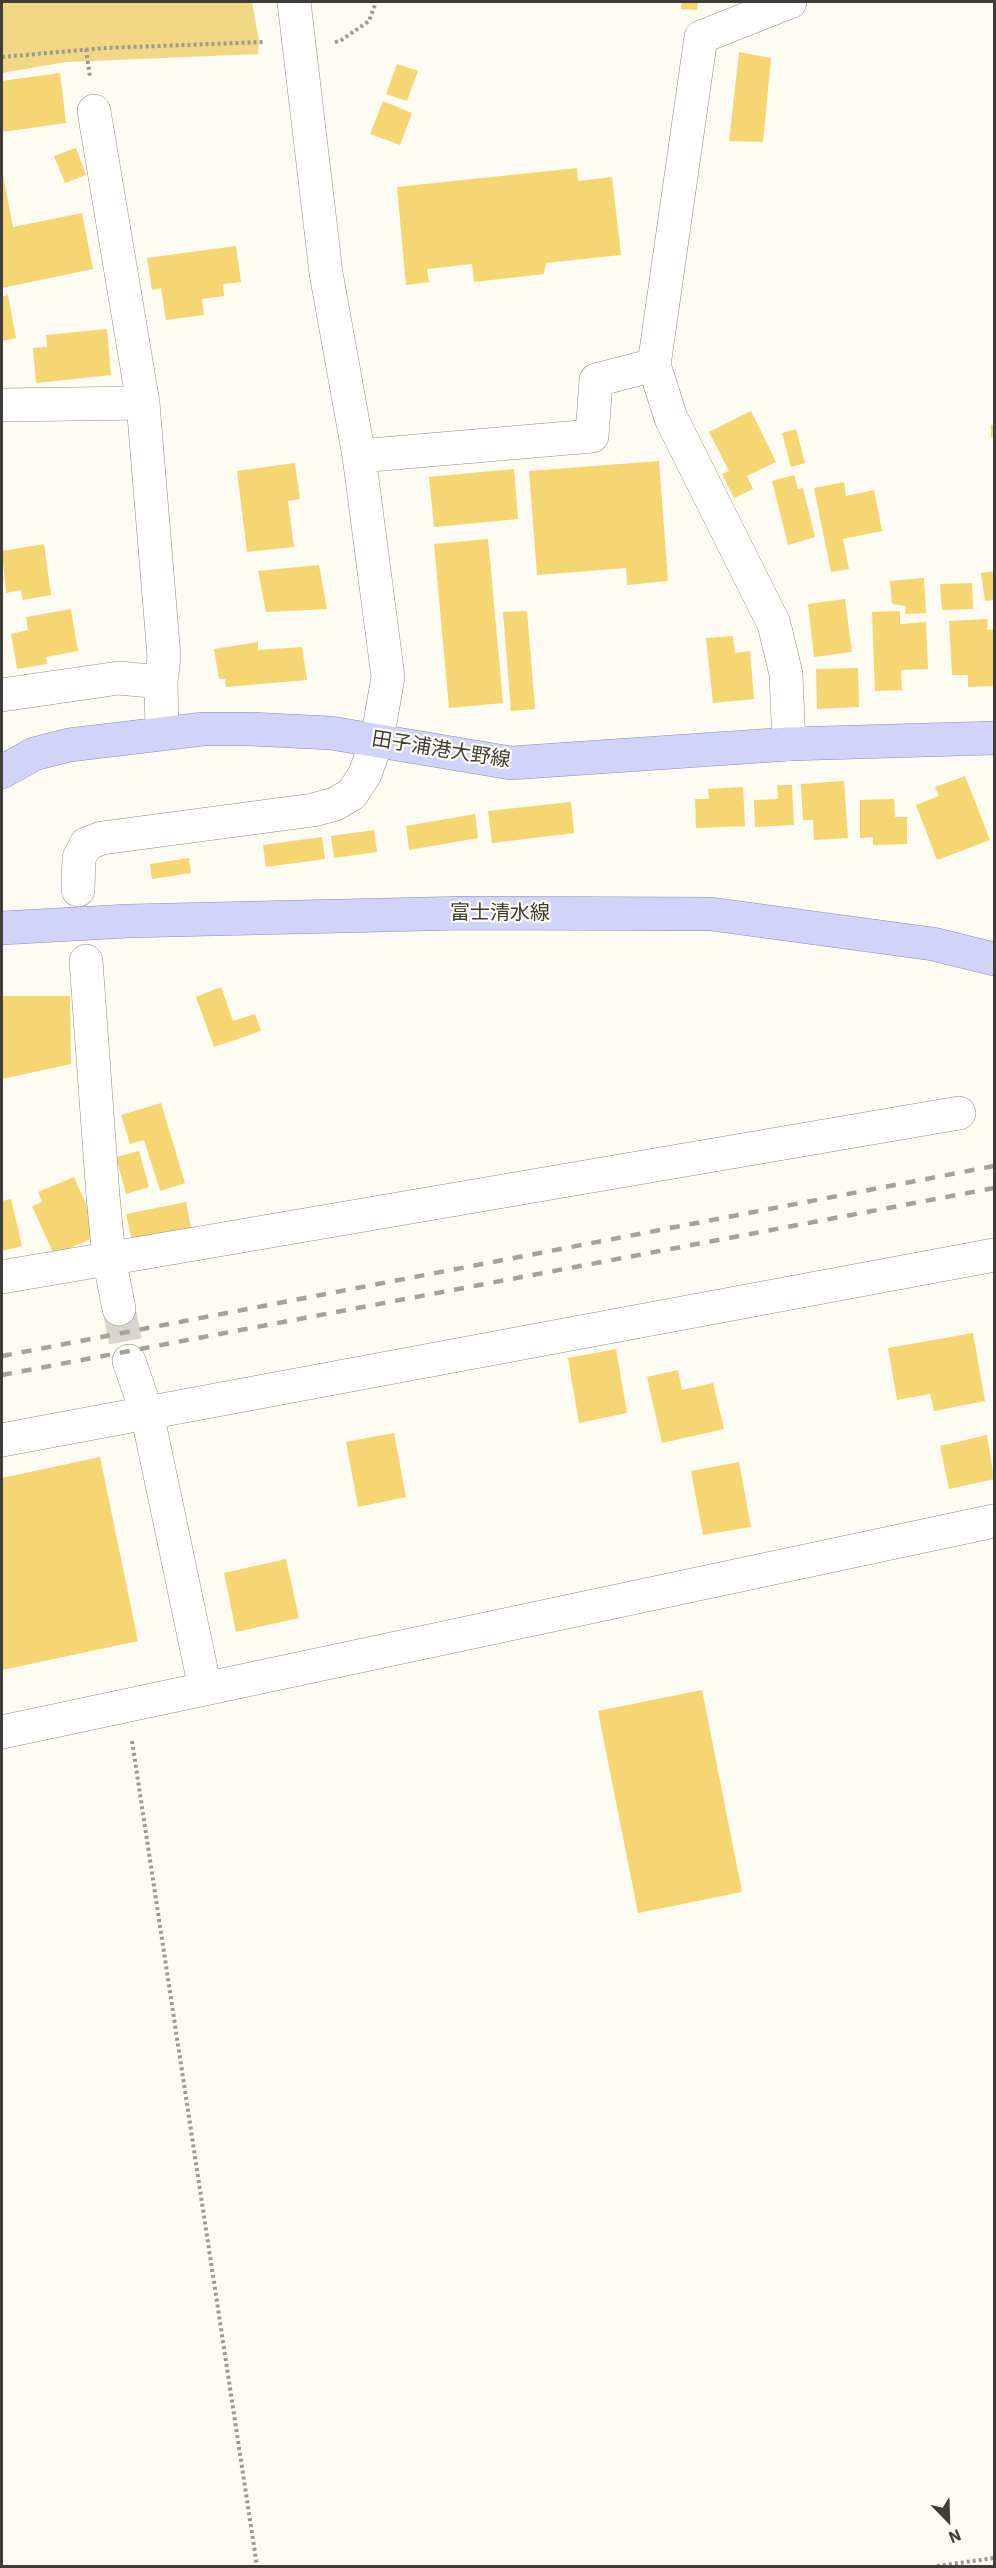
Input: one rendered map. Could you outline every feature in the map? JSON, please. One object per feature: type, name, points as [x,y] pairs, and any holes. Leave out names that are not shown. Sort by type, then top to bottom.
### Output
[{"type":"main road","name":"田子浦港大野線","points":[[2,772],[34,754],[69,746],[162,733],[250,729],[331,733],[511,763],[789,744],[994,738]]},
{"type":"main road","name":"富士清水線","points":[[2,928],[128,921],[468,912],[711,914],[933,944],[994,959]]},
{"type":"street","points":[[78,890],[79,858],[86,844],[102,838],[335,804],[351,794],[365,774],[377,740],[388,677],[359,456],[326,273],[294,2]]},
{"type":"street","points":[[789,744],[786,674],[774,624],[671,418],[654,364],[701,37],[790,2]]},
{"type":"street","points":[[94,111],[143,403],[164,657],[161,682],[162,733]]},
{"type":"street","points":[[359,456],[592,436],[596,381],[654,364]]},
{"type":"street","points":[[2,405],[143,403]]},
{"type":"street","points":[[2,695],[119,678],[161,682]]},
{"type":"street","points":[[86,961],[109,1258],[119,1309]]},
{"type":"street","points":[[2,1277],[960,1113]]},
{"type":"street","points":[[2,1440],[994,1255]]},
{"type":"street","points":[[129,1361],[147,1413],[205,1688]]},
{"type":"street","points":[[2,1732],[994,1521]]},
{"type":"path","points":[[325,44],[340,41],[369,21],[376,2]]},
{"type":"path","points":[[2,57],[105,48],[259,41],[272,44]]},
{"type":"path","points":[[127,1707],[258,2566]]},
{"type":"path","points":[[938,2566],[994,2558]]},
{"type":"shaded area","points":[[2,2],[252,2],[259,41],[258,54],[66,62],[2,73]]},
{"type":"building","points":[[682,2],[698,2],[697,10],[681,9]]},
{"type":"building","points":[[739,52],[771,58],[763,142],[729,141]]},
{"type":"building","points":[[397,64],[418,71],[407,101],[386,94]]},
{"type":"building","points":[[60,73],[66,123],[2,132],[2,81]]},
{"type":"building","points":[[383,101],[412,113],[400,145],[370,134]]},
{"type":"building","points":[[76,148],[86,175],[65,183],[54,156]]},
{"type":"building","points":[[577,168],[578,181],[612,177],[621,255],[546,263],[544,274],[474,282],[472,264],[427,269],[429,282],[406,285],[397,187]]},
{"type":"building","points":[[3,175],[13,227],[82,213],[93,269],[2,288]]},
{"type":"building","points":[[236,246],[241,282],[223,284],[224,296],[202,299],[204,315],[166,320],[161,288],[152,290],[147,258]]},
{"type":"building","points":[[8,295],[16,338],[2,341],[2,297]]},
{"type":"building","points":[[107,329],[111,375],[36,383],[33,348],[47,347],[46,335]]},
{"type":"building","points":[[751,411],[776,462],[747,476],[753,489],[734,498],[722,474],[729,471],[709,432]]},
{"type":"building","points":[[991,425],[994,425],[994,437],[991,437]]},
{"type":"building","points":[[796,429],[805,463],[791,467],[782,433]]},
{"type":"building","points":[[659,461],[668,581],[627,585],[626,568],[537,575],[529,471]]},
{"type":"building","points":[[295,463],[300,499],[288,501],[294,547],[247,552],[237,471]]},
{"type":"building","points":[[514,469],[518,519],[434,527],[429,477]]},
{"type":"building","points":[[794,475],[798,489],[803,488],[815,537],[788,545],[772,481]]},
{"type":"building","points":[[844,482],[846,496],[874,490],[882,531],[843,539],[849,569],[831,572],[814,488]]},
{"type":"building","points":[[488,539],[503,703],[449,708],[434,544]]},
{"type":"building","points":[[44,544],[51,595],[23,600],[21,590],[6,593],[2,551]]},
{"type":"building","points":[[319,565],[327,609],[266,612],[258,571]]},
{"type":"building","points":[[994,571],[994,600],[985,601],[981,573]]},
{"type":"building","points":[[924,578],[926,613],[905,614],[906,606],[892,604],[890,581]]},
{"type":"building","points":[[972,583],[973,609],[942,610],[940,584]]},
{"type":"building","points":[[845,599],[852,652],[814,657],[808,604]]},
{"type":"building","points":[[71,609],[78,651],[46,657],[47,664],[17,669],[11,634],[28,630],[26,617]]},
{"type":"building","points":[[527,611],[535,709],[511,711],[503,612]]},
{"type":"building","points":[[900,611],[900,624],[926,622],[928,669],[901,670],[902,690],[875,691],[872,612]]},
{"type":"building","points":[[988,619],[987,630],[994,629],[994,686],[968,687],[968,675],[952,675],[949,621]]},
{"type":"building","points":[[733,636],[735,653],[750,651],[754,699],[713,703],[706,638]]},
{"type":"building","points":[[258,642],[258,650],[302,647],[307,680],[226,687],[225,679],[219,679],[214,649]]},
{"type":"building","points":[[858,668],[859,707],[817,709],[816,669]]},
{"type":"building","points":[[965,776],[990,840],[937,860],[916,805],[939,796],[935,787]]},
{"type":"building","points":[[844,781],[848,838],[814,840],[813,820],[803,820],[801,784]]},
{"type":"building","points":[[777,785],[792,785],[794,825],[755,827],[754,800],[778,799]]},
{"type":"building","points":[[743,787],[745,826],[696,828],[695,799],[709,799],[708,789]]},
{"type":"building","points":[[894,799],[895,817],[907,817],[907,844],[873,845],[873,837],[860,838],[860,800]]},
{"type":"building","points":[[571,802],[574,833],[492,843],[488,811]]},
{"type":"building","points":[[475,814],[478,838],[409,850],[406,826]]},
{"type":"building","points":[[374,830],[377,852],[334,858],[331,836]]},
{"type":"building","points":[[322,837],[325,859],[266,867],[263,845]]},
{"type":"building","points":[[189,858],[191,873],[152,879],[150,864]]},
{"type":"building","points":[[221,987],[233,1021],[255,1014],[261,1031],[214,1047],[196,997]]},
{"type":"building","points":[[2,996],[70,996],[71,1064],[2,1079]]},
{"type":"building","points":[[161,1103],[185,1183],[160,1191],[144,1140],[130,1144],[121,1115]]},
{"type":"building","points":[[139,1151],[149,1187],[126,1194],[116,1157]]},
{"type":"building","points":[[74,1177],[100,1235],[54,1255],[32,1206],[42,1202],[38,1192]]},
{"type":"building","points":[[11,1199],[22,1246],[2,1251],[2,1201]]},
{"type":"building","points":[[186,1202],[191,1228],[132,1241],[126,1214]]},
{"type":"building","points":[[973,1333],[985,1401],[934,1411],[930,1394],[897,1400],[888,1348]]},
{"type":"building","points":[[616,1349],[627,1413],[579,1423],[568,1358]]},
{"type":"building","points":[[678,1370],[682,1390],[713,1383],[724,1429],[662,1443],[647,1377]]},
{"type":"building","points":[[394,1433],[406,1497],[358,1507],[346,1442]]},
{"type":"building","points":[[987,1435],[994,1479],[949,1489],[940,1446]]},
{"type":"building","points":[[100,1457],[138,1641],[2,1670],[2,1478]]},
{"type":"building","points":[[739,1462],[751,1527],[703,1535],[691,1471]]},
{"type":"building","points":[[286,1559],[299,1618],[236,1632],[224,1573]]},
{"type":"building","points":[[702,1690],[742,1892],[638,1913],[598,1711]]},
{"type":"tunnel","points":[[119,1309],[129,1361]]},
{"type":"railway","points":[[2,1356],[994,1166]]},
{"type":"railway","points":[[2,1375],[994,1188]]}]
